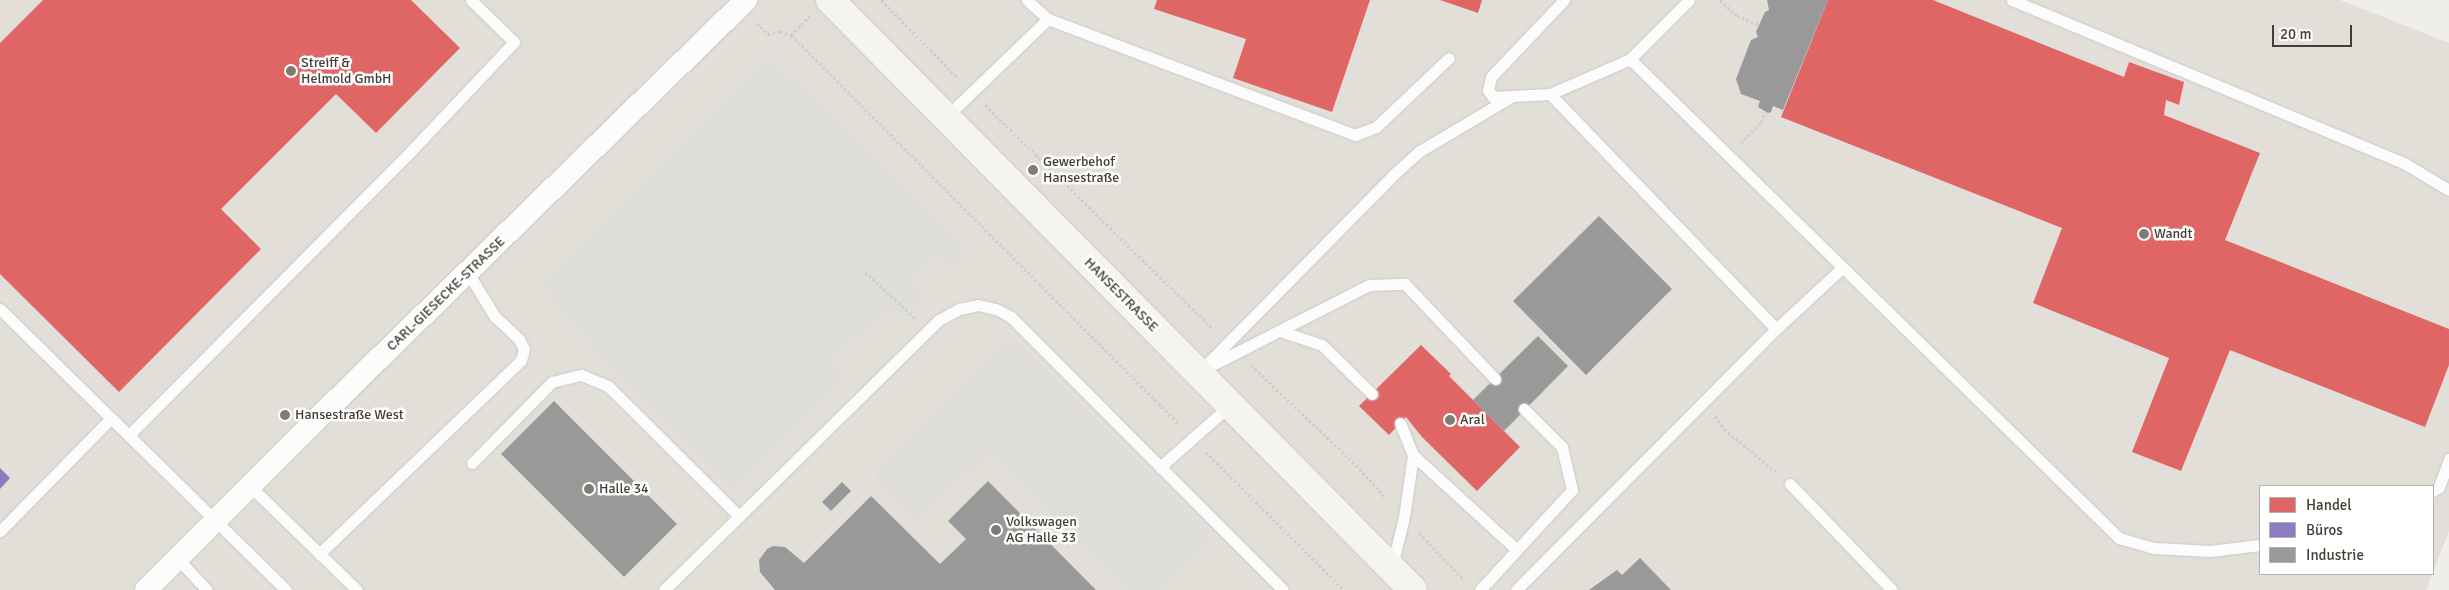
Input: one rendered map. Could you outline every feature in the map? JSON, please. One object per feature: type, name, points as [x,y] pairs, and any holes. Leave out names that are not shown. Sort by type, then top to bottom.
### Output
[{"type":"main road","name":"HANSESTRASSE","points":[[830,0],[1413,590]]},
{"type":"street","name":"CARL-GIESECKE-STRASSE","points":[[146,590],[743,3]]},
{"type":"lane","points":[[129,436],[404,158],[514,42],[471,0]]},
{"type":"lane","points":[[1028,0],[1048,19],[1355,135],[1376,127],[1449,58]]},
{"type":"lane","points":[[1564,0],[1491,77],[1488,90],[1493,97],[1508,98],[1550,94],[1630,59],[1688,0]]},
{"type":"lane","points":[[2012,0],[2404,163],[2449,190]]},
{"type":"lane","points":[[945,118],[1048,19]]},
{"type":"lane","points":[[1630,59],[2119,538],[2164,548],[2210,550],[2259,545]]},
{"type":"lane","points":[[1550,94],[1776,329]]},
{"type":"lane","points":[[1198,373],[1393,175],[1420,152],[1508,98]]},
{"type":"lane","points":[[1516,590],[1776,329],[1842,267]]},
{"type":"lane","points":[[319,554],[521,360],[524,348],[519,339],[496,317],[468,273]]},
{"type":"lane","points":[[1198,373],[1369,285],[1405,284],[1494,380]]},
{"type":"lane","points":[[664,590],[906,349],[939,320],[959,309],[978,305],[996,309],[1011,317],[1283,590]]},
{"type":"lane","points":[[0,309],[286,590]]},
{"type":"lane","points":[[1280,331],[1322,344],[1372,394]]},
{"type":"lane","points":[[472,463],[552,382],[581,375],[608,386],[739,516]]},
{"type":"lane","points":[[1160,467],[1230,405]]},
{"type":"lane","points":[[1480,590],[1572,490],[1562,447],[1524,410]]},
{"type":"lane","points":[[0,531],[111,418]]},
{"type":"lane","points":[[1400,423],[1413,455],[1516,549]]},
{"type":"lane","points":[[1391,568],[1404,517],[1413,455]]},
{"type":"lane","points":[[2434,490],[2439,487],[2449,459]]},
{"type":"lane","points":[[1790,484],[1892,590]]},
{"type":"lane","points":[[250,486],[357,590]]},
{"type":"lane","points":[[178,559],[207,590]]},
{"type":"path","points":[[881,0],[1227,343]]},
{"type":"path","points":[[1720,0],[1737,16],[1759,25]]},
{"type":"path","points":[[743,3],[768,34],[780,31],[791,34],[1344,590]]},
{"type":"path","points":[[1754,130],[1761,122],[1765,112]]},
{"type":"path","points":[[865,272],[928,330]]},
{"type":"path","points":[[1238,352],[1356,464],[1468,583]]},
{"type":"path","points":[[1703,403],[1724,429],[1790,484]]},
{"type":"shaded area","points":[[0,0],[2340,0],[2449,43],[2449,531],[2434,569],[2434,485],[2259,485],[2259,575],[2432,575],[2426,590],[0,590]]},
{"type":"shaded area","points":[[769,56],[967,251],[951,267],[935,254],[909,279],[926,296],[902,319],[888,306],[830,363],[844,377],[734,491],[617,373],[570,321],[543,285]]},
{"type":"shaded area","points":[[1012,338],[1212,538],[1159,590],[1128,590],[989,453],[919,521],[874,476]]},
{"type":"building: Handel","points":[[43,0],[411,0],[460,48],[376,133],[336,94],[221,209],[261,249],[119,392],[0,274],[0,43]]},
{"type":"building: Handel","points":[[1157,0],[1370,0],[1332,112],[1233,78],[1246,39],[1154,9]]},
{"type":"building: Handel","points":[[1440,0],[1482,0],[1478,13]]},
{"type":"building: Handel","name":"Wandt","points":[[1828,0],[1933,0],[2124,77],[2129,62],[2184,82],[2179,105],[2166,100],[2164,115],[2260,153],[2225,240],[2449,329],[2449,365],[2425,427],[2230,350],[2181,471],[2132,452],[2169,358],[2033,303],[2062,228],[1781,117]]},
{"type":"building: Handel","name":"Aral","points":[[1421,345],[1520,447],[1477,491],[1422,437],[1406,417],[1389,435],[1359,406]]},
{"type":"building: Büros","points":[[0,468],[10,478],[0,489]]},
{"type":"building: Industrie","points":[[1767,0],[1828,0],[1783,110],[1773,106],[1771,112],[1768,113],[1758,107],[1760,101],[1741,94],[1736,79],[1751,40],[1758,37],[1756,32],[1765,12],[1769,10]]},
{"type":"building: Industrie","points":[[1599,216],[1672,289],[1586,375],[1513,301]]},
{"type":"building: Industrie","points":[[1538,336],[1568,366],[1504,431],[1473,400]]},
{"type":"building: Industrie","name":"Halle 34","points":[[554,401],[677,524],[624,577],[501,454]]},
{"type":"building: Industrie","name":"Volkswagen AG Halle 33","points":[[988,481],[1096,590],[775,590],[760,572],[759,560],[767,549],[773,546],[785,547],[804,563],[871,496],[940,564],[966,539],[948,521]]},
{"type":"building: Industrie","points":[[842,482],[851,491],[831,511],[822,502]]},
{"type":"building: Industrie","points":[[1640,558],[1671,590],[1589,590],[1617,570],[1622,575]]},
{"type":"place","name":"Streiff & Helmold GmbH","points":[[291,71]]},
{"type":"place","name":"Gewerbehof Hansestraße","points":[[1033,170]]},
{"type":"place","name":"Wandt","points":[[2144,234]]},
{"type":"place","name":"Hansestraße West","points":[[285,415]]},
{"type":"place","name":"Aral","points":[[1450,420]]},
{"type":"place","name":"Halle 34","points":[[589,489]]},
{"type":"place","name":"Volkswagen AG Halle 33","points":[[996,530]]}]
